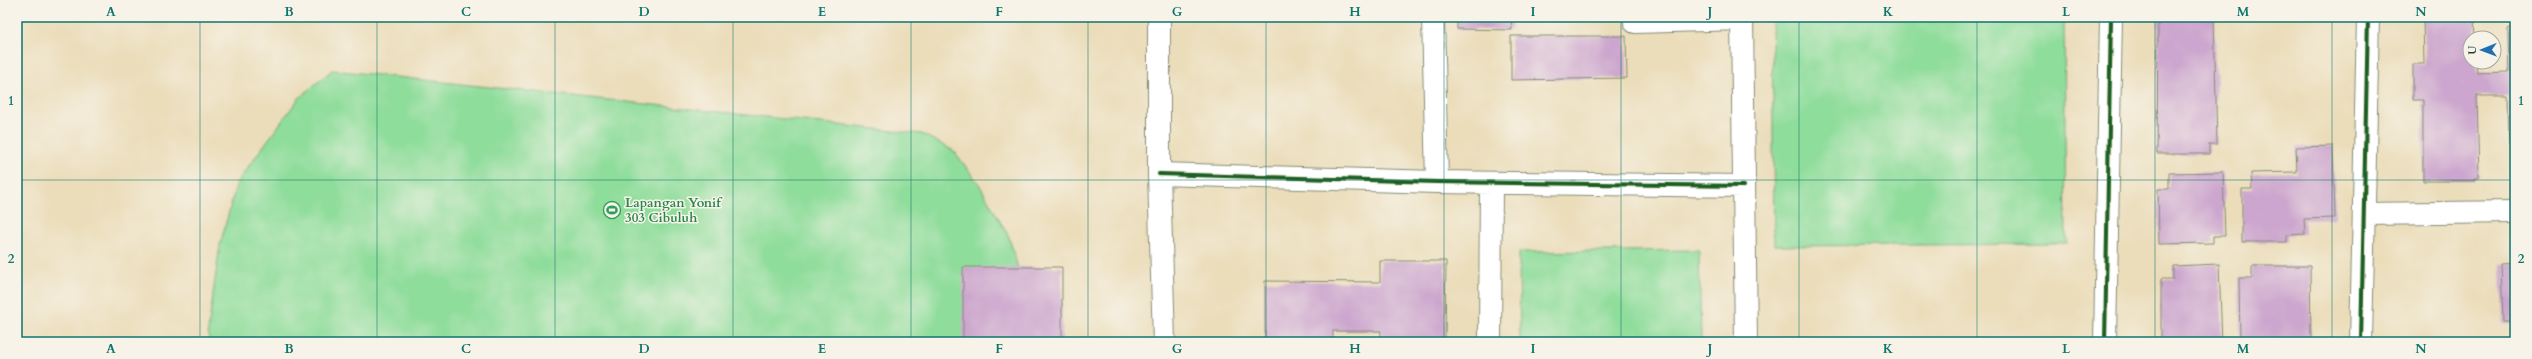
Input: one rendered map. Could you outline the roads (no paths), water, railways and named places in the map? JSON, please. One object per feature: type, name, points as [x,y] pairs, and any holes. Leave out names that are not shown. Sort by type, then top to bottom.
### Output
[{"type":"street","points":[[1159,17],[1159,174],[1164,342]]},
{"type":"street","points":[[1433,17],[1437,182]]},
{"type":"street","points":[[2105,342],[2111,17]]},
{"type":"street","points":[[2361,342],[2368,17]]},
{"type":"street","points":[[1636,22],[1742,18],[1746,342]]},
{"type":"street","points":[[1159,174],[1437,182],[1744,186]]},
{"type":"street","points":[[1490,342],[1491,183]]},
{"type":"street","points":[[2364,214],[2515,212]]},
{"type":"place","name":"Lapangan Yonif 303 Cibuluh","points":[[612,210]]}]
